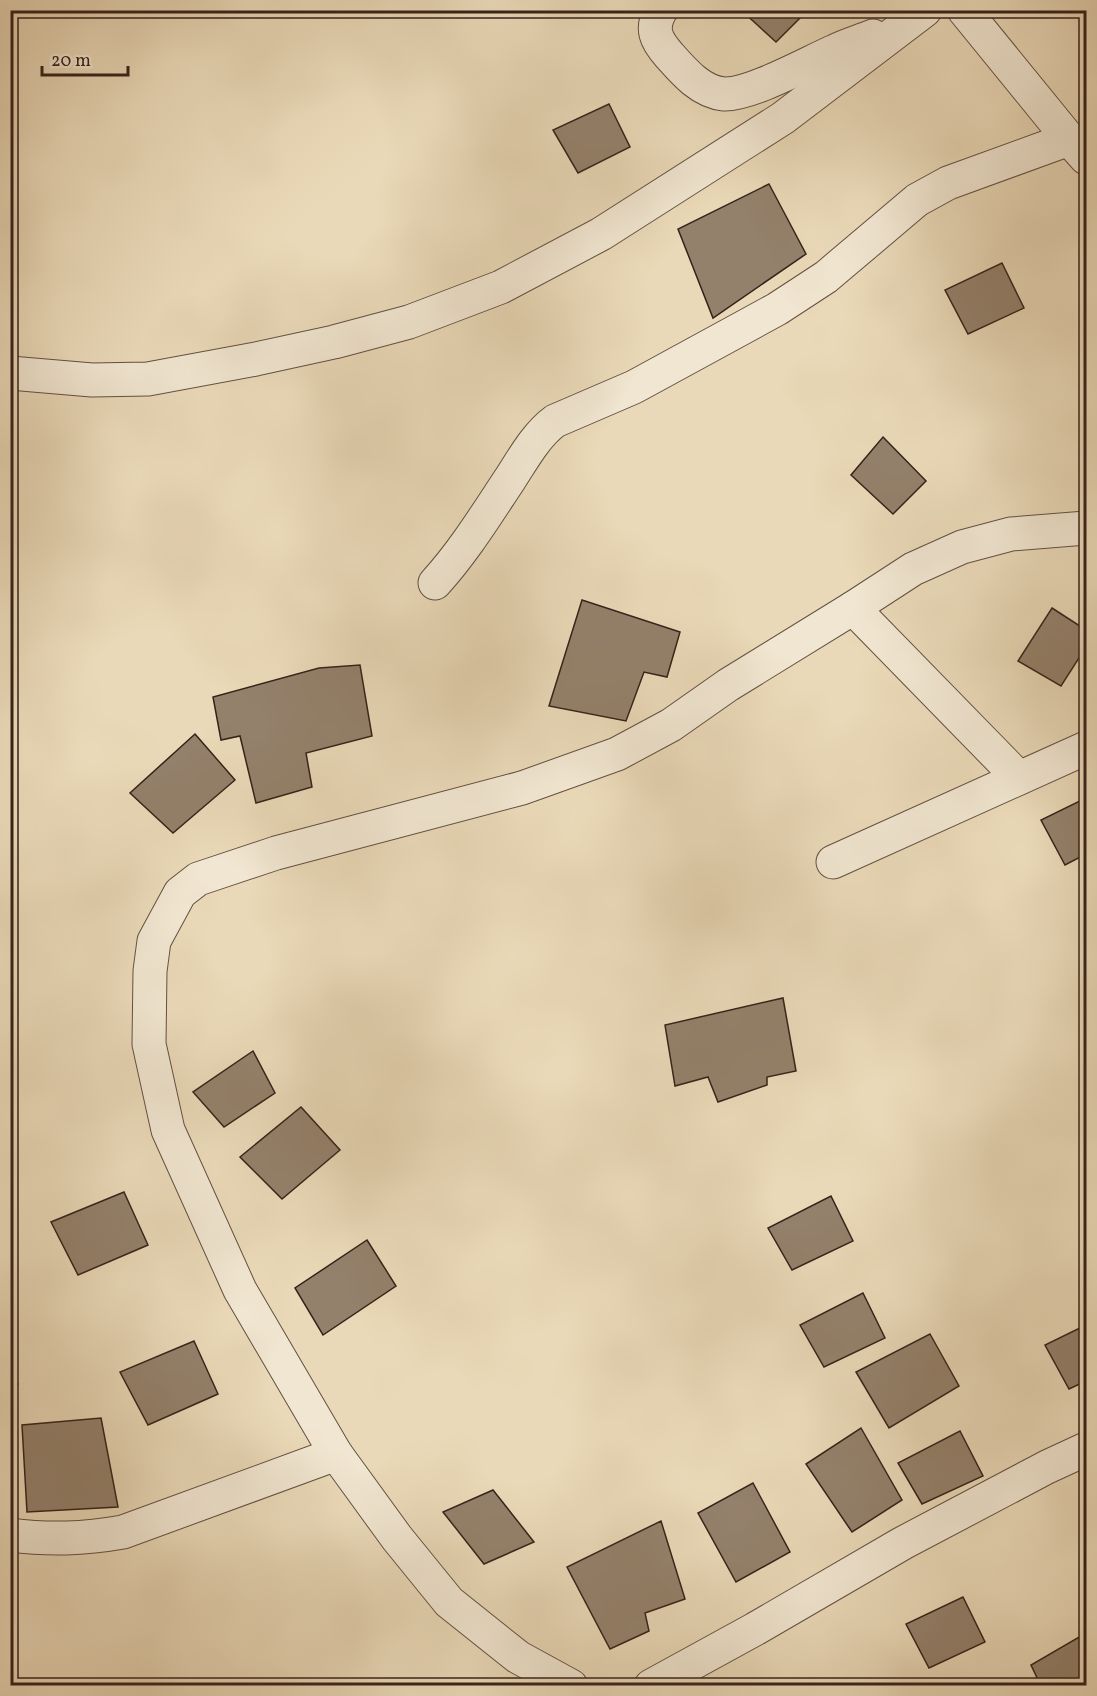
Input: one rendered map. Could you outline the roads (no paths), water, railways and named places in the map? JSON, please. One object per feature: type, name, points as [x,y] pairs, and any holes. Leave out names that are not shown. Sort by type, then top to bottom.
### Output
[{"type":"street","points":[[661,10],[654,26],[660,44],[683,71],[704,88],[725,94],[752,89],[917,16]]},
{"type":"street","points":[[435,583],[466,545],[525,456],[547,427],[555,421],[634,387],[777,309],[826,277],[917,200],[957,179],[1078,148],[964,10]]},
{"type":"street","points":[[10,373],[92,380],[148,379],[334,342],[409,322],[501,287],[601,234],[783,118],[917,16]]},
{"type":"street","points":[[571,1686],[518,1657],[449,1602],[397,1538],[336,1454],[240,1290],[168,1130],[149,1044],[150,971],[154,941],[180,893],[198,879],[276,853],[522,788],[617,754],[671,725],[728,685],[913,568],[962,547],[1011,534],[1086,528]]},
{"type":"street","points":[[853,608],[1019,778]]},
{"type":"street","points":[[833,862],[1086,748]]},
{"type":"street","points":[[651,1686],[903,1543],[1047,1467],[1086,1449]]},
{"type":"street","points":[[10,1535],[46,1539],[93,1537],[123,1532],[336,1454]]}]
